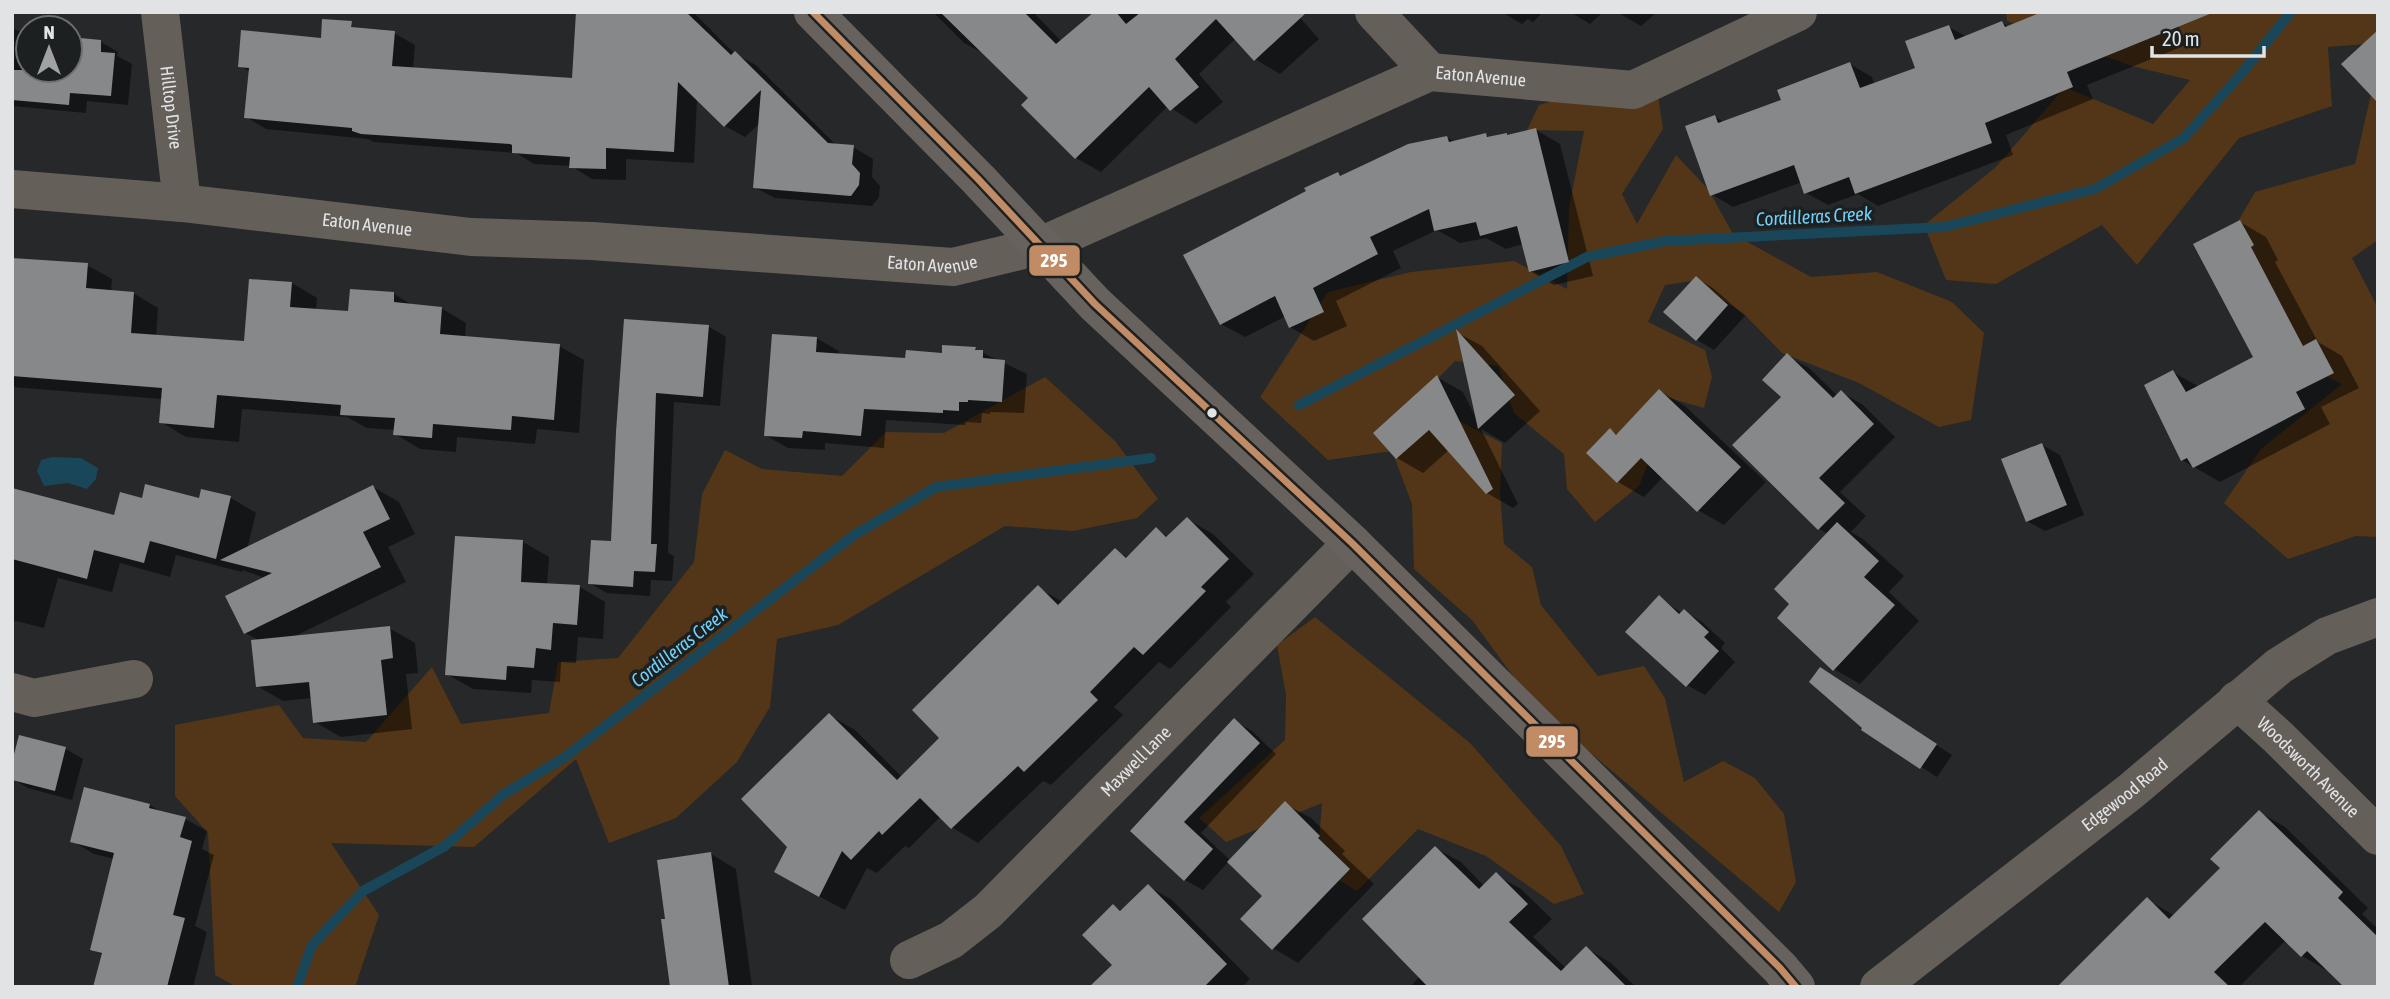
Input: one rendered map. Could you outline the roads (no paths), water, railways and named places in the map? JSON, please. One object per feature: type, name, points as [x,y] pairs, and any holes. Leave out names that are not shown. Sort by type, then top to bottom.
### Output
[{"type":"main road","points":[[813,12],[979,180],[1095,304],[1352,543],[1613,800],[1796,987]]},
{"type":"street","name":"Hilltop Drive","points":[[160,12],[181,203]]},
{"type":"street","points":[[1374,12],[1430,72]]},
{"type":"street","name":"Eaton Avenue","points":[[12,189],[181,203],[471,237],[592,241],[953,267],[1040,246],[1430,72],[1633,90],[1798,12]]},
{"type":"street","name":"Maxwell Lane","points":[[909,960],[951,940],[988,911],[1352,543]]},
{"type":"street","name":"Edgewood Road","points":[[1879,987],[2131,791],[2278,666],[2327,636],[2378,617]]},
{"type":"street","points":[[12,692],[34,698],[134,679]]},
{"type":"street","name":"Woodsworth Avenue","points":[[2237,700],[2378,836]]},
{"type":"water","points":[[53,457],[81,458],[98,468],[96,479],[87,489],[68,483],[44,486],[37,471],[41,460]]},
{"type":"waterway","name":"Cordilleras Creek","points":[[1299,405],[1587,257],[1666,241],[1944,227],[2095,189],[2184,138],[2242,73],[2291,12]]},
{"type":"waterway","name":"Cordilleras Creek","points":[[297,987],[312,945],[363,891],[445,846],[504,794],[565,757],[854,535],[936,487],[1151,458]]}]
